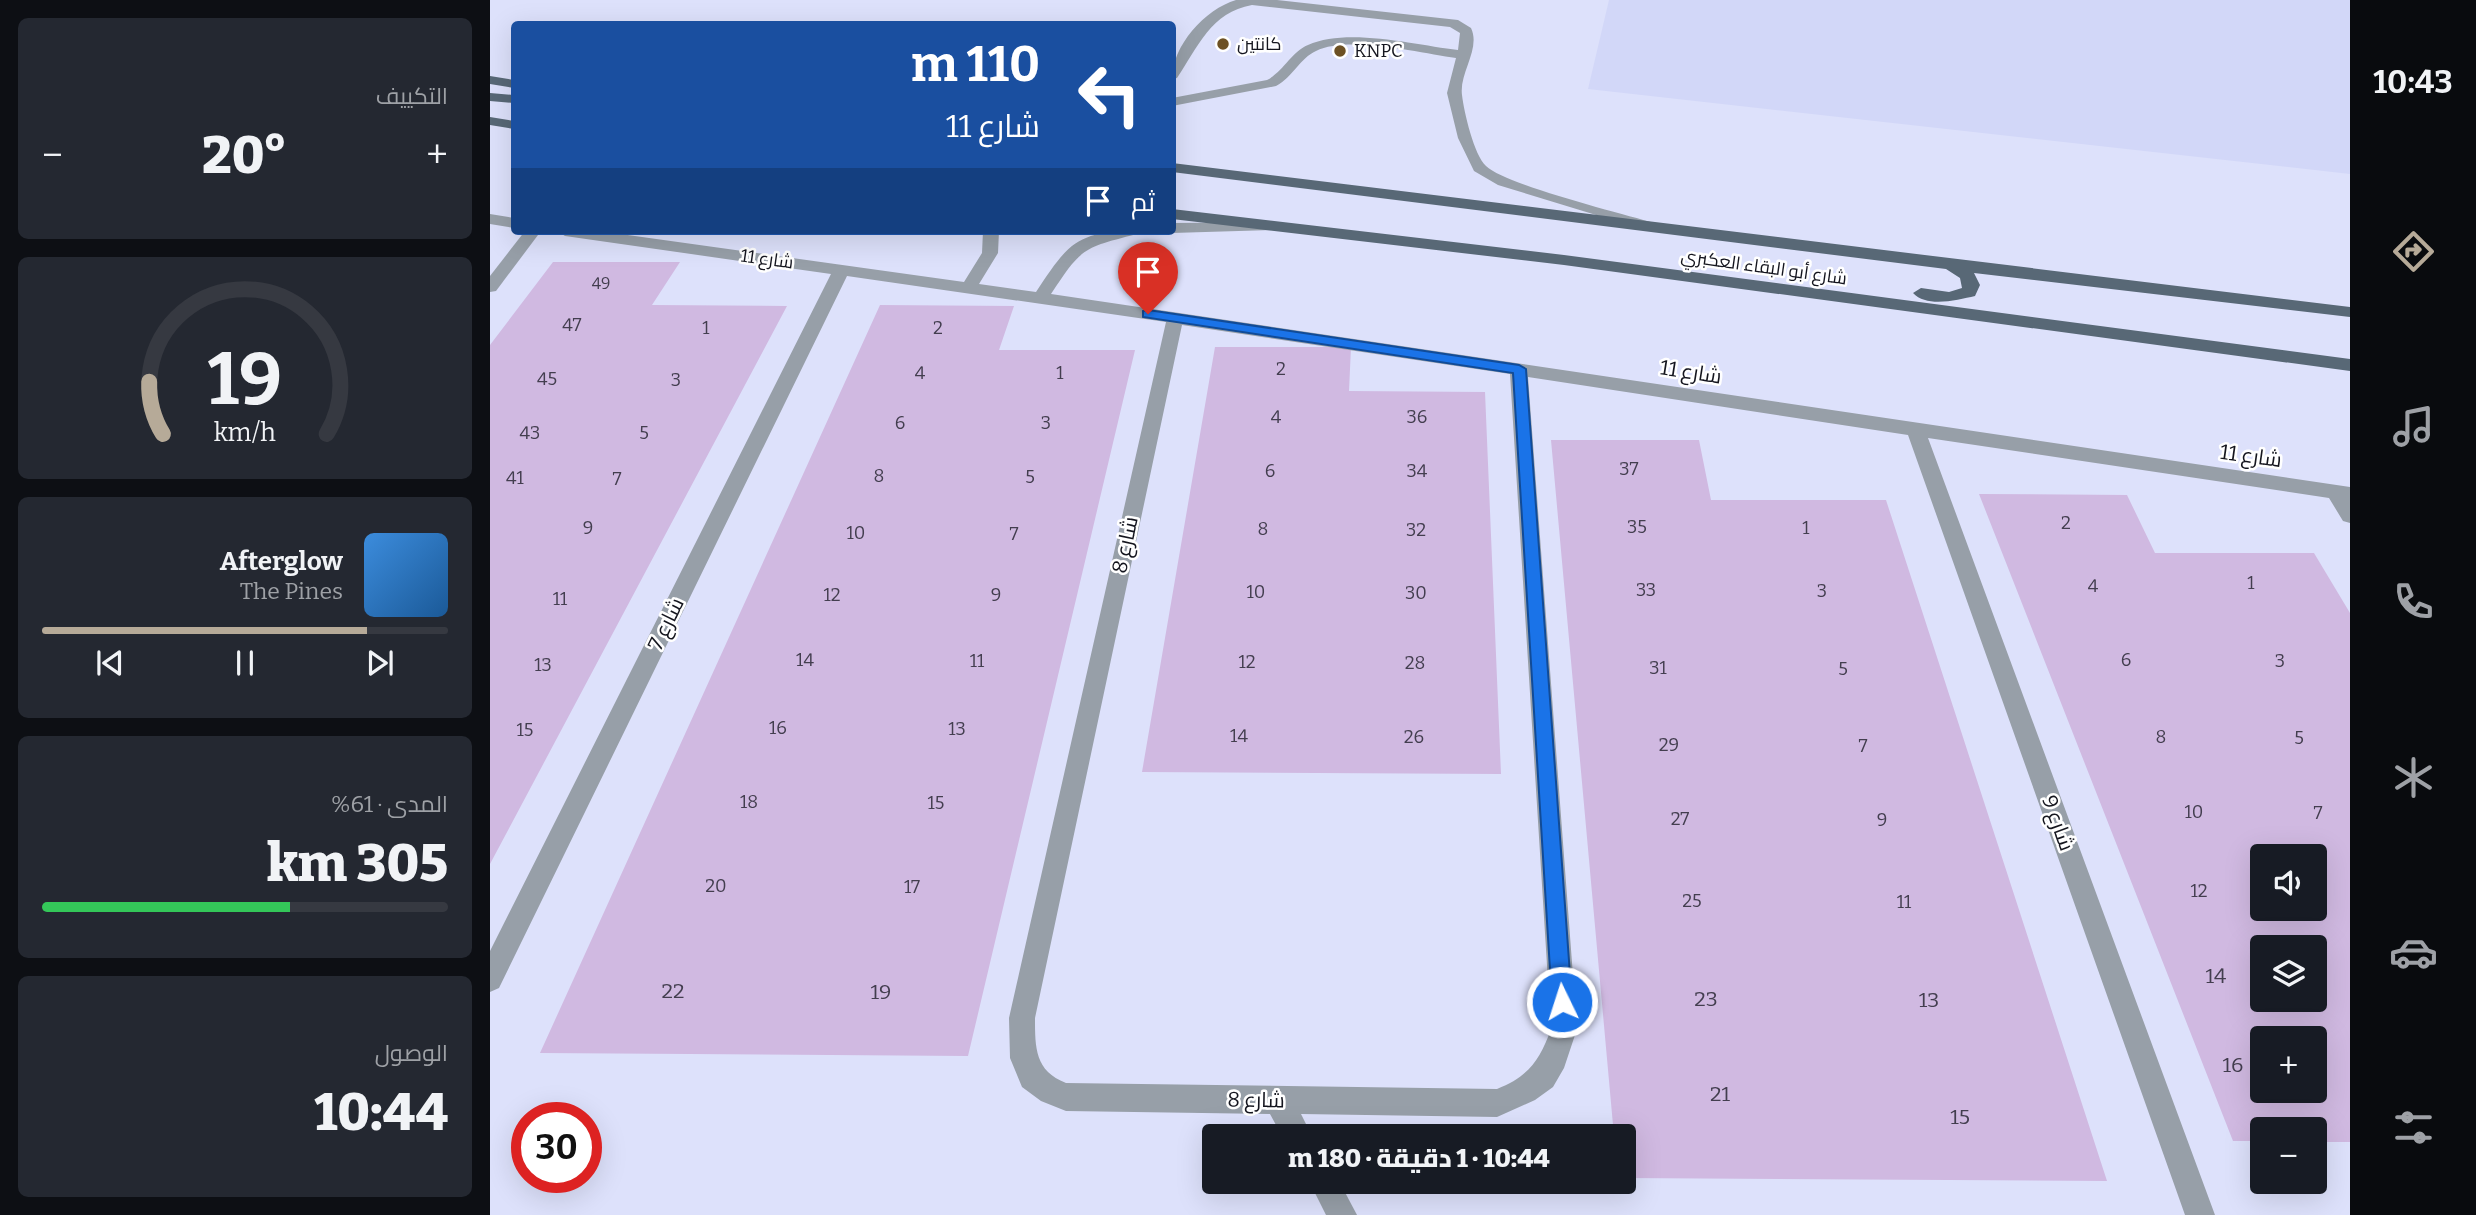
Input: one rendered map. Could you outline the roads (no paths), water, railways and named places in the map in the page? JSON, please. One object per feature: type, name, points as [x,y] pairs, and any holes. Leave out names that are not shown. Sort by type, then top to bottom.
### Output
[{"type":"main road","points":[[490,80],[511,84]]},
{"type":"main road","points":[[490,97],[511,99]]},
{"type":"main road","points":[[490,121],[511,124]]},
{"type":"main road","name":"شارع أبو البقاء العكبري","points":[[1176,168],[1950,265],[2350,312]]},
{"type":"main road","name":"شارع أبو البقاء العكبري","points":[[1176,215],[1564,260],[2350,365]]},
{"type":"main road","points":[[1564,260],[1631,256],[1949,297],[1969,292],[1972,285],[1967,275],[1950,265]]},
{"type":"street","points":[[1176,69],[1210,18],[1222,8],[1244,2],[1453,23],[1466,31],[1468,41],[1454,93],[1465,138],[1479,168],[1503,182],[1653,228]]},
{"type":"street","points":[[1176,101],[1256,88],[1284,78],[1306,51],[1317,45],[1362,43],[1463,55]]},
{"type":"street","points":[[490,219],[511,222]]},
{"type":"street","points":[[1176,228],[1271,227]]},
{"type":"street","points":[[490,287],[530,235]]},
{"type":"street","name":"شارع 11","points":[[594,235],[1040,298],[2342,493]]},
{"type":"street","points":[[968,288],[991,253],[992,235]]},
{"type":"street","points":[[1040,298],[1074,248],[1089,240],[1112,235]]},
{"type":"street","name":"شارع 7","points":[[490,979],[842,269]]},
{"type":"street","name":"شارع 8","points":[[1175,318],[1022,1018],[1021,1053],[1030,1074],[1043,1090],[1066,1097],[1497,1103],[1538,1084],[1552,1067],[1564,1029],[1519,369]]},
{"type":"street","name":"شارع 9","points":[[1916,430],[2200,1215]]},
{"type":"street","points":[[2342,493],[2350,516]]},
{"type":"street","points":[[1278,1100],[1291,1124]]},
{"type":"street","points":[[1330,1194],[1342,1215]]},
{"type":"place","name":"كانتين","points":[[1223,44]]},
{"type":"place","name":"KNPC","points":[[1340,51]]}]
